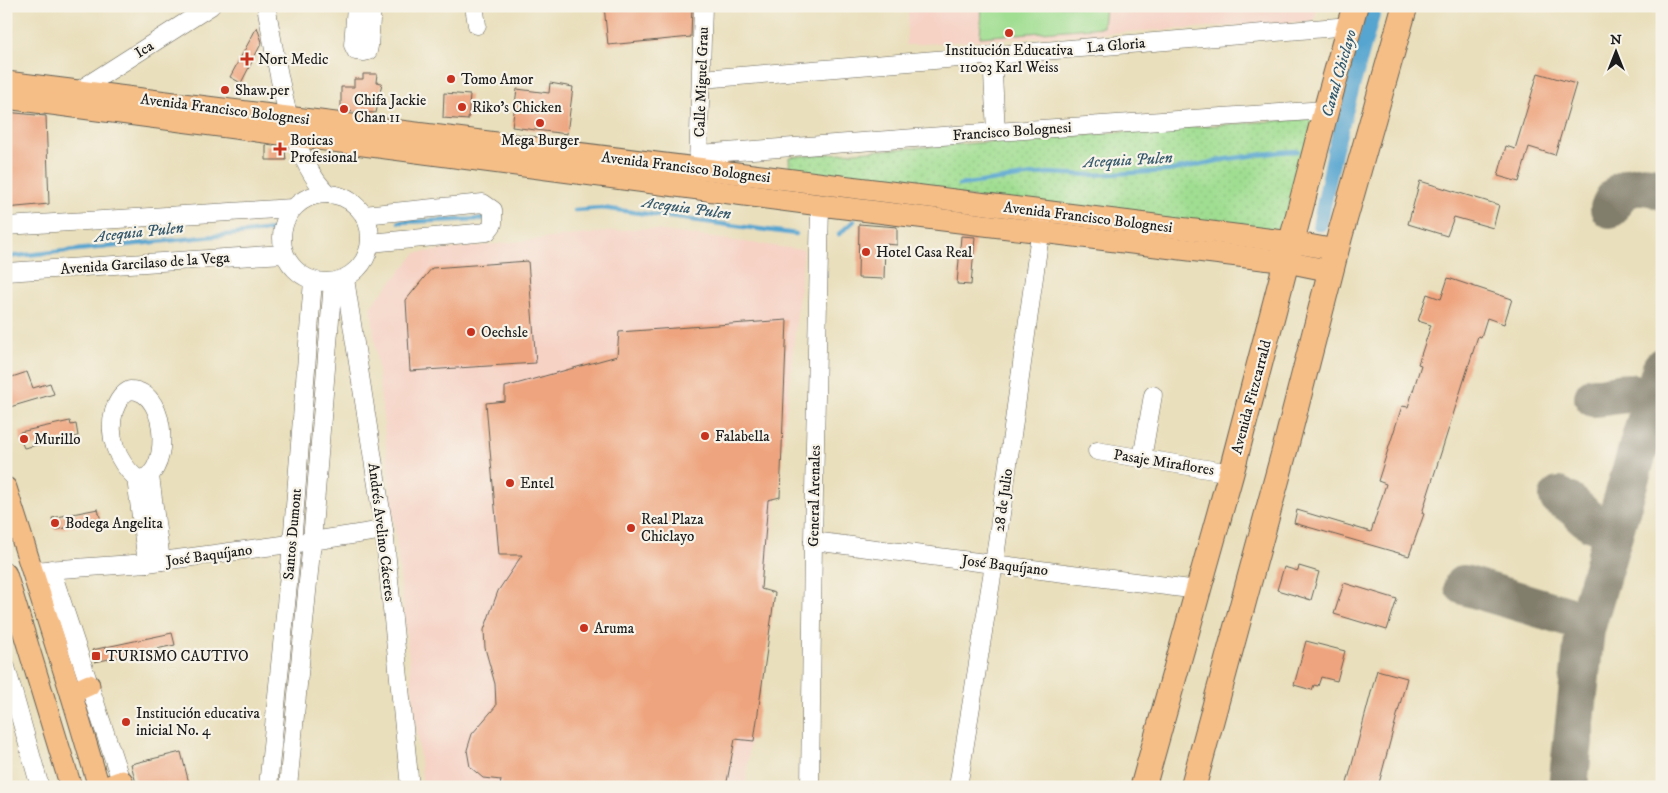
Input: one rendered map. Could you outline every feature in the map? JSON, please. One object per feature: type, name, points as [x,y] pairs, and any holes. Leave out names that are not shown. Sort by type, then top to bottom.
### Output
[{"type":"highway","points":[[1193,787],[1285,449],[1333,261],[1405,6]]},
{"type":"highway","name":"Avenida Fitzcarrald","points":[[1143,787],[1353,16]]},
{"type":"main road","name":"Avenida Francisco Bolognesi","points":[[6,82],[78,91],[291,126]]},
{"type":"main road","name":"Avenida Francisco Bolognesi","points":[[6,98],[291,126],[698,170],[1042,222],[1290,252],[1333,261]]},
{"type":"main road","name":"Avenida Francisco Bolognesi","points":[[698,170],[820,205],[1042,222]]},
{"type":"main road","points":[[6,488],[42,570],[80,689],[99,787]]},
{"type":"main road","points":[[6,574],[71,787]]},
{"type":"street","name":"Ica","points":[[78,91],[211,6]]},
{"type":"street","points":[[266,6],[307,198]]},
{"type":"street","points":[[356,6],[353,44],[356,51],[360,53],[368,51],[372,6]]},
{"type":"street","points":[[474,6],[477,25]]},
{"type":"street","name":"Calle Miguel Grau","points":[[698,170],[704,6]]},
{"type":"street","name":"La Gloria","points":[[702,79],[992,55],[1353,16]]},
{"type":"street","points":[[992,55],[996,132]]},
{"type":"street","name":"Francisco Bolognesi","points":[[698,170],[996,132],[1326,110]]},
{"type":"street","points":[[291,126],[311,175],[328,194]]},
{"type":"street","points":[[328,194],[342,197],[354,204],[364,215],[369,228],[370,243],[368,254],[354,272],[339,280],[323,283],[313,281],[301,275],[290,266],[281,242],[286,218],[293,208],[307,198],[328,194]]},
{"type":"street","points":[[364,215],[483,203],[493,210],[493,224],[487,232],[370,243]]},
{"type":"street","name":"General Arenales","points":[[810,787],[820,205]]},
{"type":"street","points":[[6,226],[293,208]]},
{"type":"street","name":"28 de Julio","points":[[958,787],[994,564],[1042,222]]},
{"type":"street","name":"Avenida Garcilaso de la Vega","points":[[6,272],[284,254]]},
{"type":"street","name":"Andrés Avelino Cáceres","points":[[339,280],[384,530],[410,787]]},
{"type":"street","name":"Santos Dumont","points":[[288,787],[339,280]]},
{"type":"street","name":"Santos Dumont","points":[[268,787],[292,544],[313,281]]},
{"type":"street","points":[[1142,459],[1153,395]]},
{"type":"street","name":"Pasaje Miraflores","points":[[1097,451],[1230,473]]},
{"type":"street","points":[[143,477],[154,562]]},
{"type":"street","name":"José Baquíjano","points":[[42,570],[154,562],[384,530]]},
{"type":"street","name":"José Baquíjano","points":[[813,541],[1198,590]]},
{"type":"street","points":[[6,667],[40,787]]},
{"type":"street","points":[[80,689],[117,785]]},
{"type":"shaded area","name":"Institución Educativa 11003 Karl Weiss","points":[[909,6],[1318,6],[1314,21],[906,45]]},
{"type":"shaded area","points":[[641,228],[804,250],[745,787],[423,787],[371,306],[416,253]]},
{"type":"green space","points":[[982,6],[1105,6],[1103,27],[980,37]]},
{"type":"green space","points":[[1314,118],[1280,236],[790,174],[789,157]]},
{"type":"building","points":[[604,6],[692,6],[691,37],[608,45]]},
{"type":"building","name":"Nort Medic","points":[[257,27],[262,42],[241,83],[230,77]]},
{"type":"building","points":[[1538,73],[1576,84],[1555,155],[1529,147],[1519,182],[1498,176],[1506,146],[1515,149]]},
{"type":"building","points":[[363,74],[377,74],[376,82],[382,83],[376,113],[341,111],[341,87],[354,87],[354,79],[363,79]]},
{"type":"building","points":[[550,83],[573,87],[567,134],[512,127],[517,89],[549,93]]},
{"type":"building","points":[[444,93],[470,95],[468,120],[443,118]]},
{"type":"building","points":[[6,112],[46,116],[49,204],[6,208]]},
{"type":"building","points":[[266,145],[281,147],[285,150],[286,160],[266,160]]},
{"type":"building","points":[[1420,181],[1499,205],[1493,228],[1454,217],[1447,236],[1408,224]]},
{"type":"building","points":[[859,224],[897,227],[897,245],[885,244],[884,279],[858,278]]},
{"type":"building","points":[[961,236],[975,237],[971,285],[957,284]]},
{"type":"building","name":"Oechsle","points":[[528,261],[536,363],[410,371],[406,300],[432,268]]},
{"type":"building","points":[[1448,278],[1512,299],[1504,324],[1487,318],[1481,337],[1478,336],[1422,513],[1424,514],[1409,556],[1294,523],[1297,510],[1371,532],[1386,484],[1378,481],[1402,406],[1408,407],[1421,365],[1418,364],[1431,325],[1418,321],[1427,294],[1441,299]]},
{"type":"building","name":"Real Plaza Chiclayo","points":[[787,320],[780,497],[768,500],[761,589],[775,593],[754,741],[735,739],[726,787],[500,787],[501,780],[483,778],[470,767],[467,750],[472,734],[496,706],[495,684],[485,648],[484,630],[498,591],[522,555],[499,555],[486,403],[505,401],[505,387],[617,356],[619,332]]},
{"type":"building","points":[[27,372],[33,388],[50,383],[54,394],[10,407],[6,393],[6,379]]},
{"type":"building","points":[[70,421],[71,425],[76,424],[78,436],[24,448],[20,432]]},
{"type":"building","points":[[98,509],[101,521],[55,530],[52,518]]},
{"type":"building","points":[[1299,566],[1319,572],[1311,600],[1277,590],[1284,567],[1298,571]]},
{"type":"building","points":[[1344,583],[1397,599],[1387,630],[1334,614]]},
{"type":"building","points":[[172,633],[175,645],[95,662],[92,650]]},
{"type":"building","points":[[1306,641],[1345,651],[1337,681],[1321,677],[1318,686],[1314,685],[1312,690],[1294,685]]},
{"type":"building","points":[[1377,670],[1407,678],[1378,787],[1346,787]]},
{"type":"building","points":[[181,752],[190,787],[137,787],[131,764]]},
{"type":"waterway","name":"Canal Chiclayo","points":[[1320,224],[1335,150],[1375,6]]},
{"type":"waterway","name":"Acequia Pulen","points":[[1328,150],[1335,150]]},
{"type":"waterway","name":"Acequia Pulen","points":[[959,185],[1048,173],[1091,175],[1168,171],[1227,159],[1298,151]]},
{"type":"waterway","name":"Acequia Pulen","points":[[575,210],[602,208],[796,234]]},
{"type":"waterway","name":"Acequia Pulen","points":[[399,222],[482,219]]},
{"type":"waterway","name":"Acequia Pulen","points":[[839,234],[854,221]]},
{"type":"waterway","name":"Acequia Pulen","points":[[6,257],[274,230]]},
{"type":"taxiway","points":[[1610,208],[1619,195],[1632,187],[1647,186],[1662,190]]},
{"type":"taxiway","points":[[1568,787],[1585,629],[1662,368]]},
{"type":"taxiway","points":[[1594,397],[1633,394],[1644,400],[1649,411]]},
{"type":"taxiway","points":[[1559,497],[1570,503],[1593,523],[1598,525],[1604,525],[1617,519]]},
{"type":"taxiway","points":[[1464,585],[1587,622]]},
{"type":"place","name":"Institución Educativa 11003 Karl Weiss","points":[[1009,33]]},
{"type":"place","name":"Nort Medic","points":[[247,59]]},
{"type":"place","name":"Tomo Amor","points":[[451,79]]},
{"type":"place","name":"Shaw.per","points":[[225,90]]},
{"type":"place","name":"Riko's Chicken","points":[[462,107]]},
{"type":"place","name":"Chifa Jackie Chan 11","points":[[344,109]]},
{"type":"place","name":"Mega Burger","points":[[540,123]]},
{"type":"place","name":"Boticas Profesional","points":[[280,149]]},
{"type":"place","name":"Hotel Casa Real","points":[[866,252]]},
{"type":"place","name":"Oechsle","points":[[471,332]]},
{"type":"place","name":"Falabella","points":[[705,436]]},
{"type":"place","name":"Murillo","points":[[24,439]]},
{"type":"place","name":"Entel","points":[[510,483]]},
{"type":"place","name":"Bodega Angelita","points":[[55,523]]},
{"type":"place","name":"Real Plaza Chiclayo","points":[[631,528]]},
{"type":"place","name":"Aruma","points":[[584,628]]},
{"type":"place","name":"TURISMO CAUTIVO","points":[[96,656]]},
{"type":"place","name":"Institución educativa inicial No. 4","points":[[126,722]]}]
